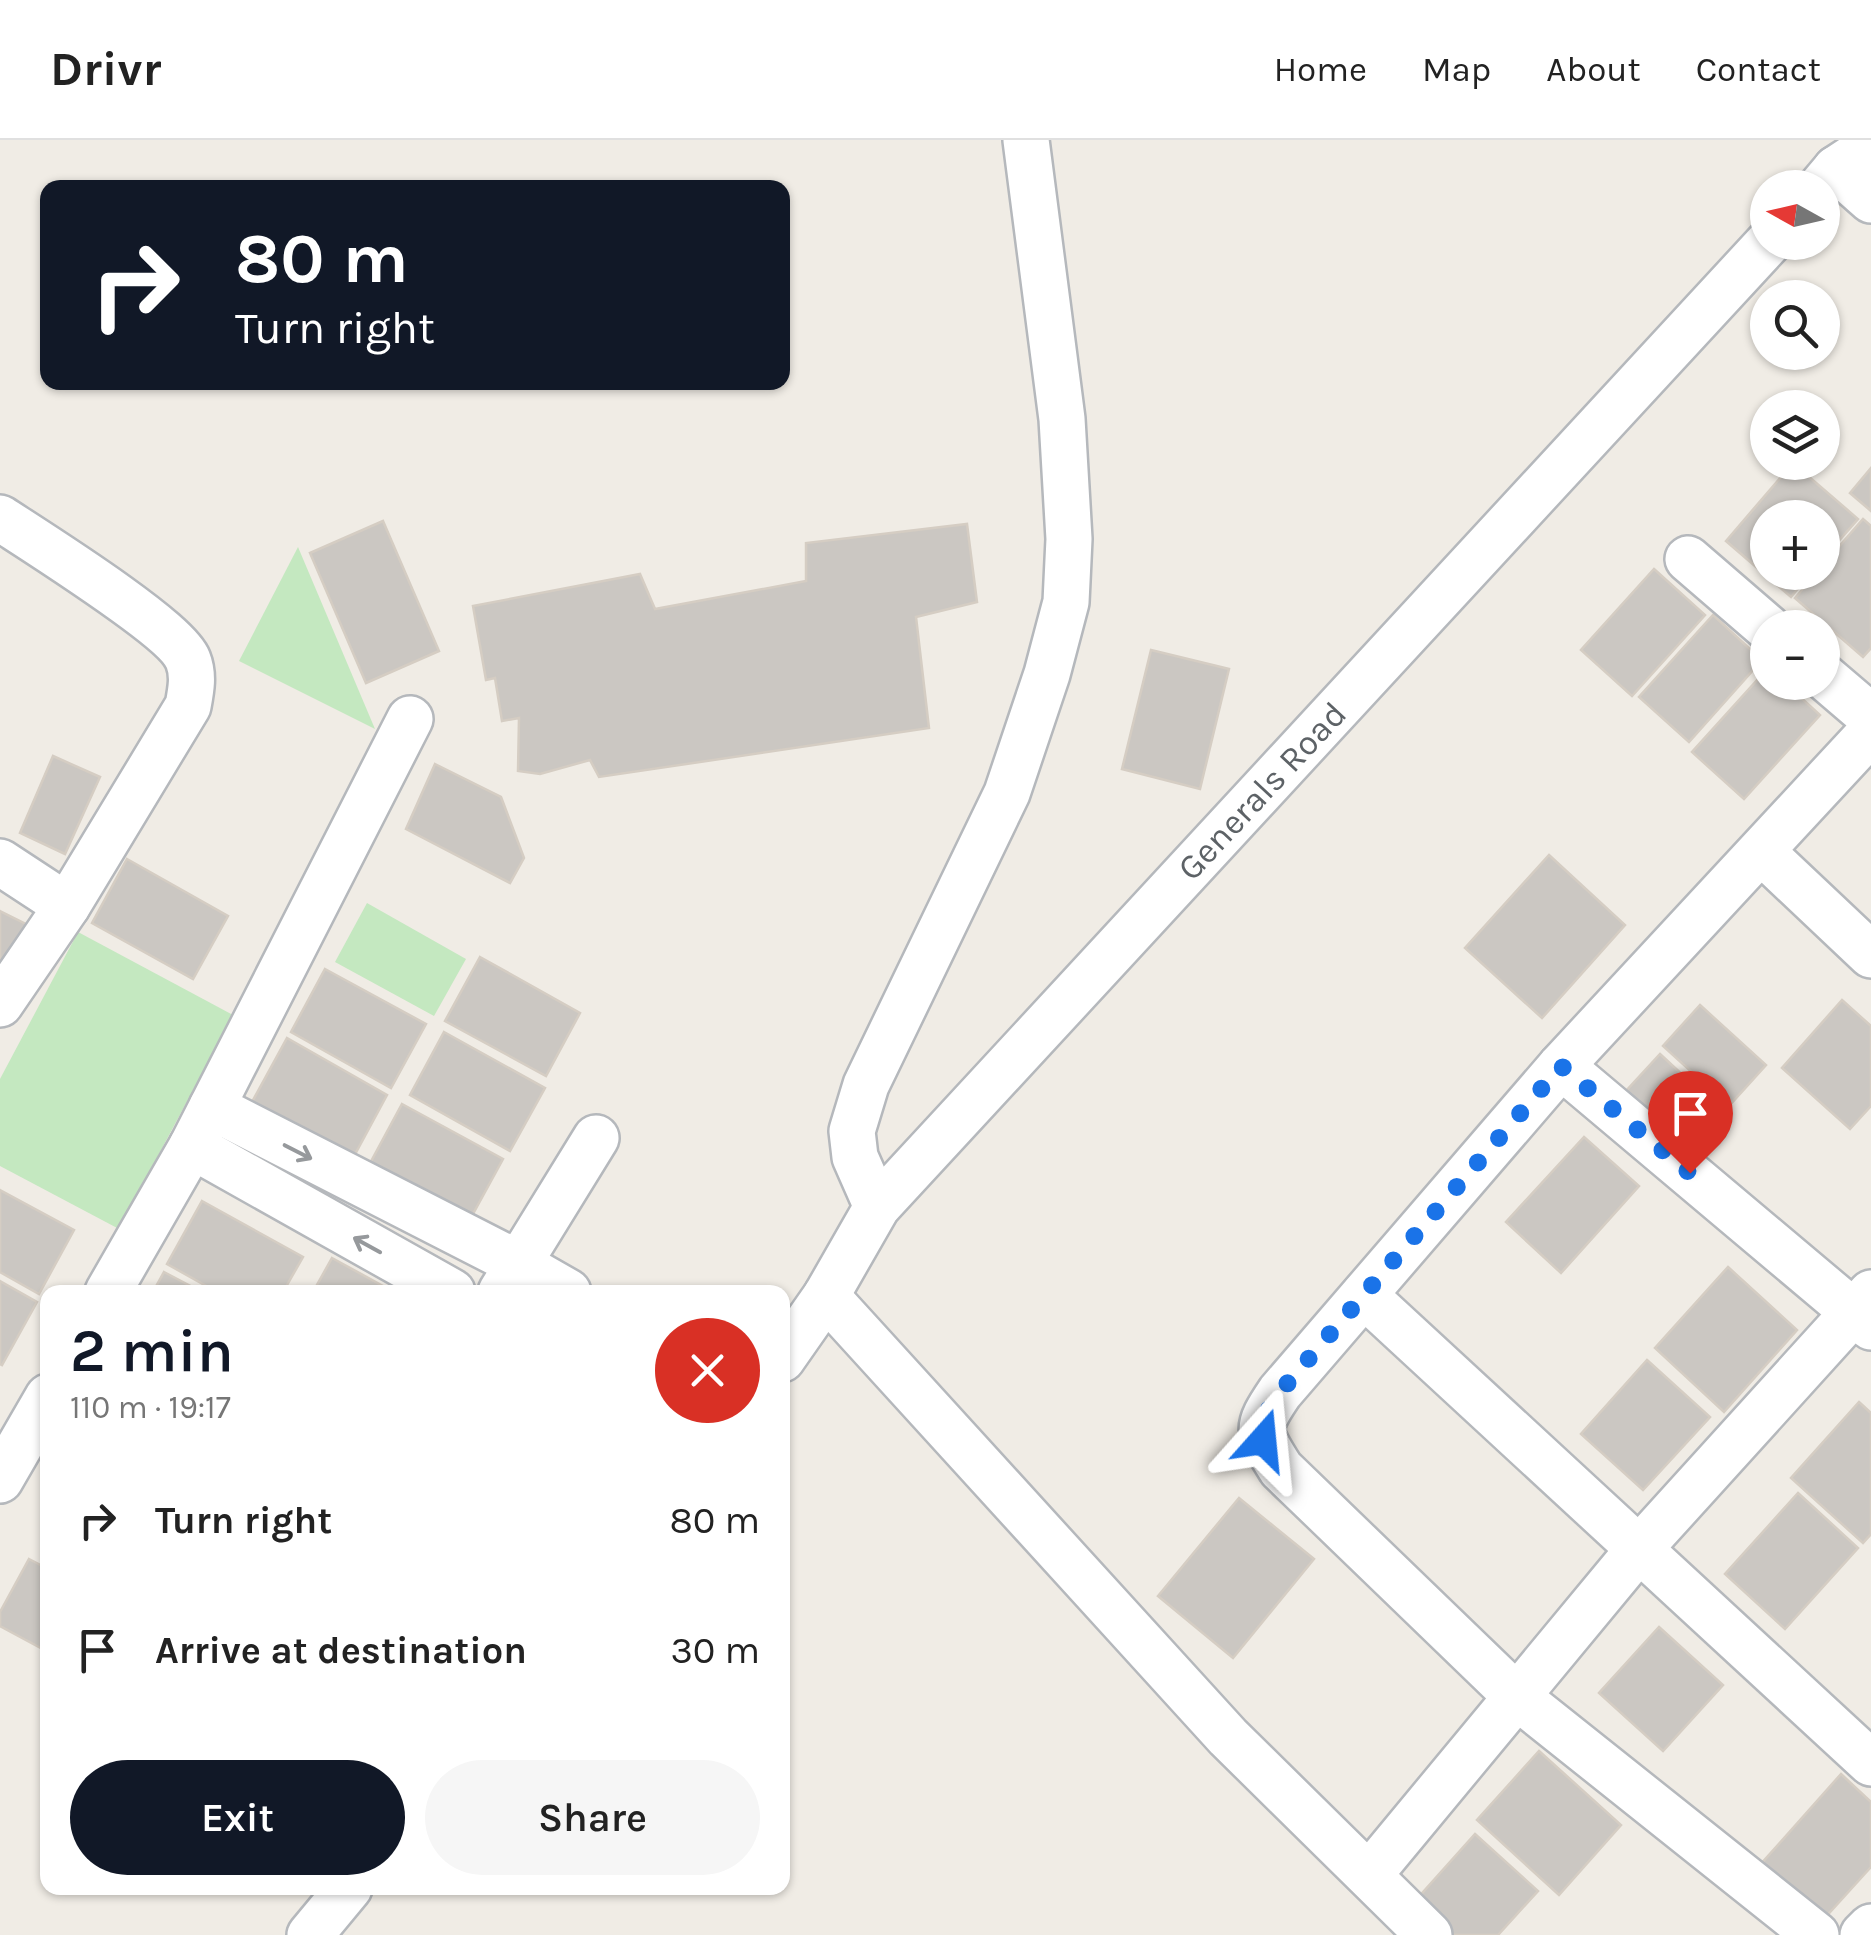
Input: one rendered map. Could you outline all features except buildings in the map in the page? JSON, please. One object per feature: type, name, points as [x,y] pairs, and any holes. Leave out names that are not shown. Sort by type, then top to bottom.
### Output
[{"type":"street","points":[[877,1207],[855,1157],[852,1131],[861,1100],[1007,794],[1048,674],[1066,602],[1069,539],[1062,419],[1026,140]]},
{"type":"street","points":[[1842,168],[1871,200]]},
{"type":"street","name":"Generals Road","points":[[790,1348],[826,1296],[877,1207],[1752,260]]},
{"type":"street","points":[[0,518],[158,626],[187,656],[192,679],[188,706],[66,906],[0,1004]]},
{"type":"street","points":[[1688,558],[1750,612]]},
{"type":"street","points":[[1840,690],[1871,716]]},
{"type":"street","points":[[112,1285],[202,1127],[410,719]]},
{"type":"street","points":[[1816,1935],[1515,1695],[1281,1469],[1263,1440],[1262,1420],[1280,1392],[1561,1066],[1871,732]]},
{"type":"street","points":[[1762,852],[1871,955]]},
{"type":"street","points":[[0,862],[66,906]]},
{"type":"street","points":[[1370,1875],[1638,1549],[1865,1310],[1561,1066]]},
{"type":"street","points":[[202,1127],[510,1278],[539,1285]]},
{"type":"street","points":[[202,1127],[441,1285]]},
{"type":"street","points":[[510,1278],[596,1138]]},
{"type":"street","points":[[1364,1295],[1871,1763]]},
{"type":"street","points":[[826,1296],[1228,1738],[1429,1935]]},
{"type":"street","points":[[0,1480],[40,1411]]},
{"type":"street","points":[[310,1935],[343,1895]]},
{"type":"street","points":[[1863,1935],[1871,1926]]},
{"type":"green space","points":[[298,547],[375,729],[239,661]]},
{"type":"green space","points":[[367,903],[466,959],[434,1016],[335,962]]},
{"type":"green space","points":[[78,932],[233,1015],[119,1229],[0,1166],[0,1079]]},
{"type":"route","points":[[1263,1440],[1262,1420],[1280,1392],[1561,1066],[1690,1173]]}]
